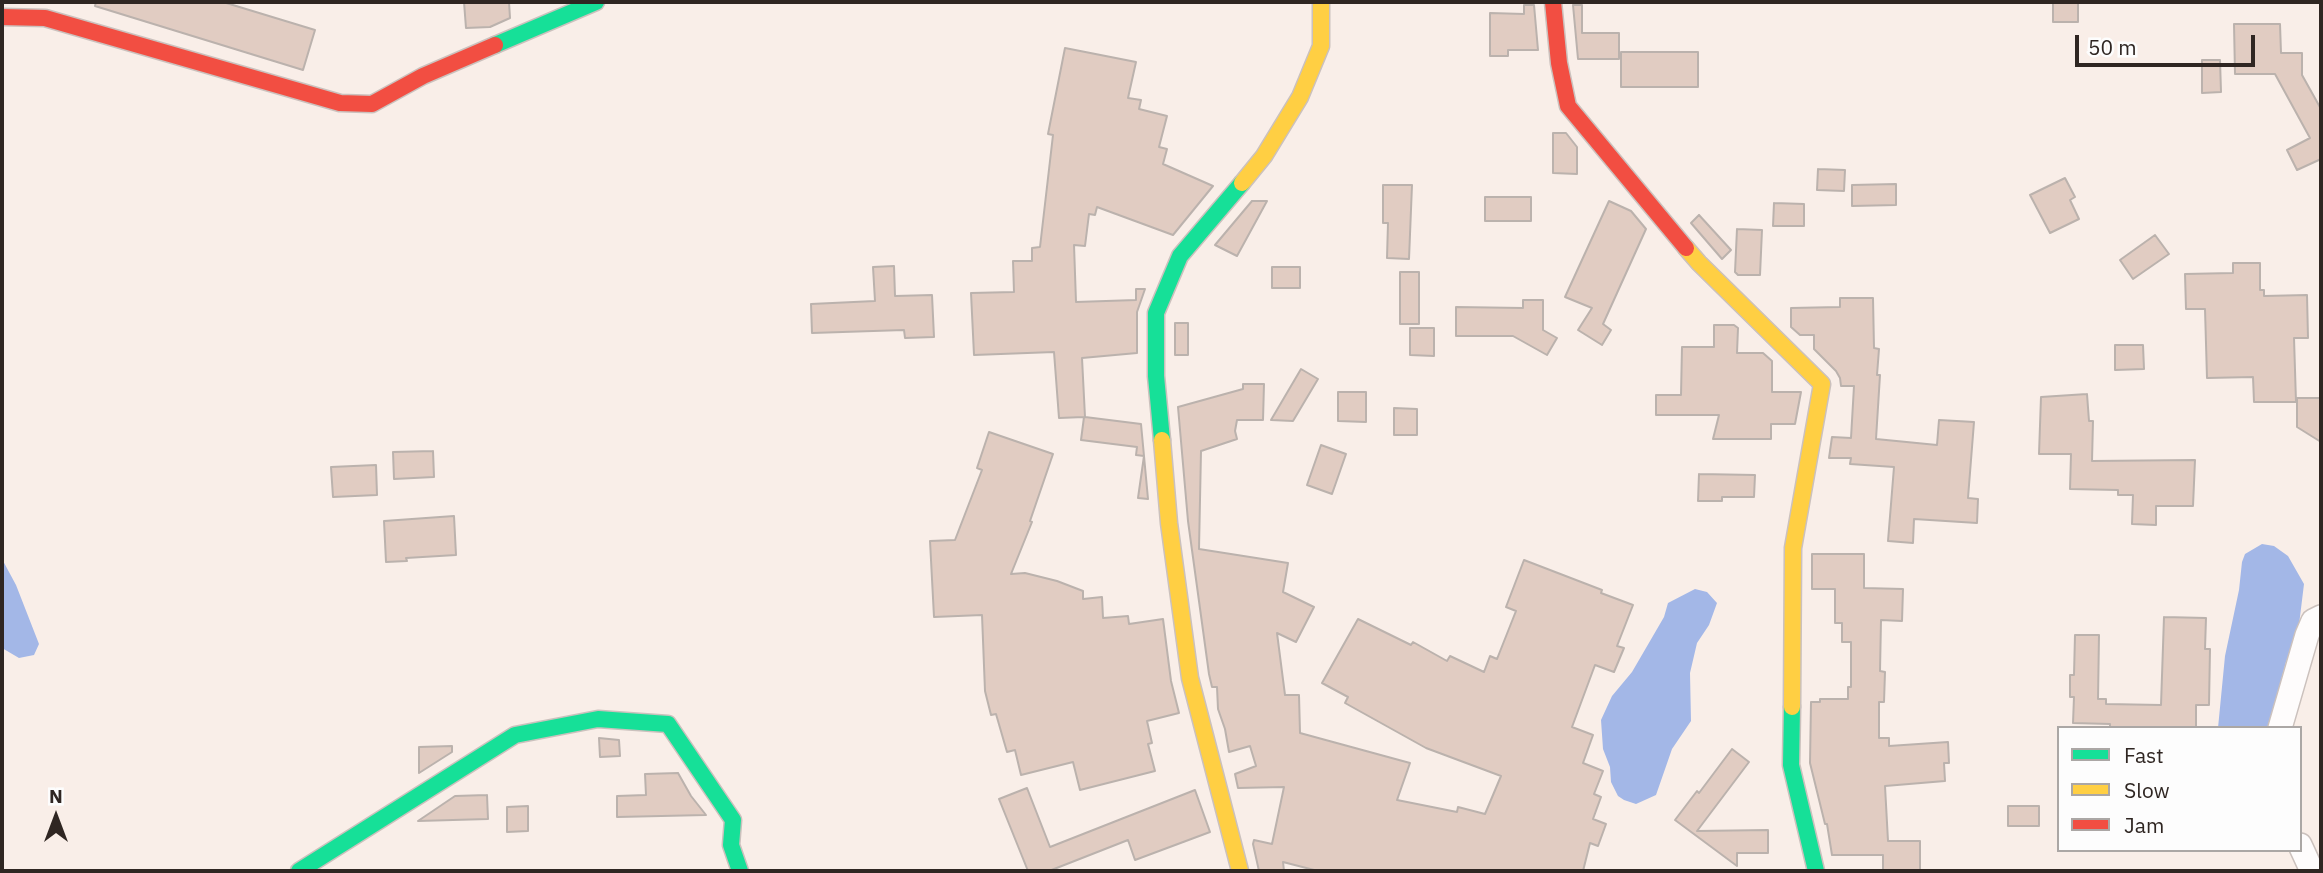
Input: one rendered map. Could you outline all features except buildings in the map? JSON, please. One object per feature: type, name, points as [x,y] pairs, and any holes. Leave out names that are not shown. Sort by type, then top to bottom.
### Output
[{"type":"street","points":[[2,17],[45,18],[340,103],[372,104],[423,76],[596,2]]},
{"type":"street","points":[[1240,871],[1190,678],[1169,523],[1156,376],[1156,313],[1180,256],[1264,156],[1300,97],[1321,46],[1321,2]]},
{"type":"street","points":[[1553,2],[1559,64],[1568,106],[1699,264],[1822,384],[1793,548],[1791,765],[1816,871]]},
{"type":"street","points":[[2281,726],[2306,635],[2314,621],[2321,617]]},
{"type":"street","points":[[299,871],[515,735],[598,719],[668,724],[733,820],[732,845],[740,871]]},
{"type":"street","points":[[2302,849],[2312,871]]},
{"type":"water","points":[[2262,544],[2274,546],[2288,556],[2304,584],[2298,633],[2286,662],[2269,726],[2218,726],[2225,656],[2245,554]]},
{"type":"water","points":[[2,559],[16,585],[39,644],[34,655],[19,658],[2,648]]},
{"type":"water","points":[[1695,589],[1707,592],[1717,603],[1709,625],[1697,643],[1690,673],[1691,721],[1672,749],[1656,795],[1636,804],[1618,796],[1611,782],[1610,767],[1603,749],[1601,720],[1612,696],[1632,672],[1664,617],[1668,603]]},
{"type":"traffic: fast","points":[[495,45],[596,2]]},
{"type":"traffic: fast","points":[[1162,440],[1156,376],[1156,313],[1180,256],[1242,183]]},
{"type":"traffic: fast","points":[[1792,707],[1791,765],[1816,871]]},
{"type":"traffic: fast","points":[[299,871],[515,735],[598,719],[668,724],[733,820],[731,845],[740,871]]},
{"type":"traffic: slow","points":[[1242,183],[1264,156],[1300,97],[1321,46],[1321,2]]},
{"type":"traffic: slow","points":[[1686,248],[1822,384],[1793,548],[1792,707]]},
{"type":"traffic: slow","points":[[1162,440],[1169,523],[1190,678],[1240,871]]},
{"type":"traffic: jam","points":[[1553,2],[1559,63],[1568,106],[1686,248]]},
{"type":"traffic: jam","points":[[2,17],[45,18],[340,103],[372,104],[423,76],[495,45]]}]
